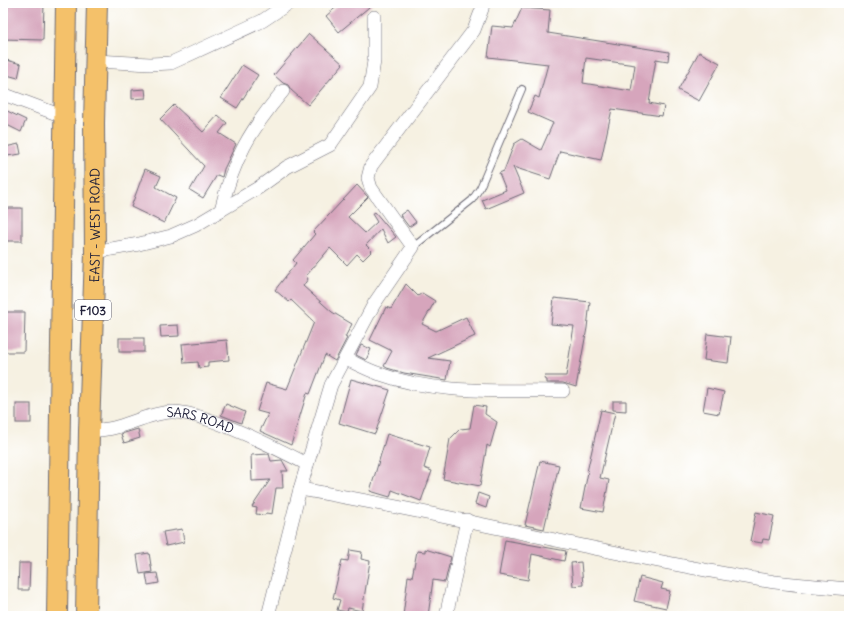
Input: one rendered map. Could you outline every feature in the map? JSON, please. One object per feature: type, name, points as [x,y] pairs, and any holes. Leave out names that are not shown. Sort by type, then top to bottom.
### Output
[{"type":"main road","name":"F103","points":[[57,616],[66,3]]},
{"type":"main road","name":"EAST - WEST ROAD","points":[[86,616],[89,431],[95,252],[94,123],[97,3]]},
{"type":"street","points":[[96,61],[150,64],[171,63],[262,20],[289,3]]},
{"type":"street","points":[[268,616],[300,489],[331,385],[374,304],[413,247],[371,188],[368,178],[371,166],[474,30],[483,3]]},
{"type":"street","points":[[95,252],[139,244],[171,236],[196,225],[258,188],[287,167],[330,145],[370,88],[374,61],[374,17]]},
{"type":"street","points":[[221,210],[228,180],[244,144],[261,117],[283,91]]},
{"type":"street","points":[[3,94],[65,117]]},
{"type":"street","points":[[346,359],[379,374],[420,385],[458,389],[563,391]]},
{"type":"street","name":"SARS ROAD","points":[[89,431],[111,429],[162,413],[182,413],[210,420],[274,447],[307,464]]},
{"type":"street","points":[[300,489],[467,520],[633,556],[763,580],[849,589]]},
{"type":"street","points":[[446,616],[467,520]]},
{"type":"lane","points":[[413,247],[472,200],[480,188],[522,89]]},
{"type":"building","points":[[3,3],[44,3],[43,40],[3,39]]},
{"type":"building","points":[[341,3],[374,3],[339,32],[326,16]]},
{"type":"building","points":[[522,8],[550,10],[548,33],[669,52],[668,61],[656,59],[649,103],[664,106],[662,116],[612,109],[601,160],[560,151],[550,179],[513,167],[524,193],[486,209],[482,200],[506,190],[499,173],[504,171],[514,144],[522,139],[541,150],[553,123],[528,112],[535,96],[539,98],[548,64],[488,57],[492,26],[513,28]],"holes":[[[586,58],[635,65],[631,91],[583,83]]]},
{"type":"building","points":[[309,34],[343,64],[308,105],[291,90],[288,85],[283,83],[274,75]]},
{"type":"building","points":[[699,52],[720,63],[699,101],[678,90]]},
{"type":"building","points":[[3,59],[21,64],[18,78],[3,74]]},
{"type":"building","points":[[242,65],[258,75],[237,108],[221,98]]},
{"type":"building","points":[[145,89],[146,98],[132,99],[132,90]]},
{"type":"building","points":[[174,105],[203,132],[218,115],[227,123],[219,133],[236,144],[224,169],[222,177],[217,175],[203,198],[190,190],[204,166],[160,119]]},
{"type":"building","points":[[3,109],[26,120],[21,132],[3,123]]},
{"type":"building","points":[[19,144],[21,154],[7,156],[5,147]]},
{"type":"building","points":[[145,169],[161,176],[156,187],[176,198],[164,223],[131,207]]},
{"type":"building","points":[[357,185],[368,197],[348,217],[365,233],[377,222],[372,214],[375,212],[396,237],[388,243],[381,229],[366,245],[372,251],[363,260],[357,254],[347,265],[330,248],[306,276],[308,279],[303,286],[332,312],[352,324],[345,337],[347,338],[335,361],[325,355],[310,394],[307,393],[291,445],[260,431],[268,414],[257,411],[266,383],[287,389],[314,322],[291,300],[289,302],[275,290],[296,263],[293,260],[315,234],[313,232]]},
{"type":"building","points":[[3,208],[22,208],[22,241],[3,241]]},
{"type":"building","points":[[407,210],[416,222],[409,227],[400,215]]},
{"type":"building","points":[[406,284],[418,296],[422,293],[435,301],[422,324],[436,331],[466,317],[475,336],[428,358],[450,361],[447,380],[404,373],[387,368],[384,366],[392,351],[370,340],[386,307],[391,309]]},
{"type":"building","points":[[554,298],[590,302],[587,328],[576,387],[563,383],[547,383],[547,380],[544,379],[545,376],[566,376],[574,326],[551,324]]},
{"type":"building","points":[[5,312],[25,312],[24,352],[4,352]]},
{"type":"building","points":[[178,325],[179,336],[161,337],[160,326]]},
{"type":"building","points":[[707,334],[731,337],[728,363],[704,360]]},
{"type":"building","points":[[119,338],[144,338],[144,352],[119,352]]},
{"type":"building","points":[[227,340],[229,360],[208,362],[208,367],[199,368],[198,362],[184,363],[182,344]]},
{"type":"building","points":[[361,345],[371,349],[366,360],[356,355]]},
{"type":"building","points":[[351,379],[390,390],[375,434],[339,423]]},
{"type":"building","points":[[707,388],[724,392],[719,414],[703,411]]},
{"type":"building","points":[[613,401],[626,401],[626,411],[613,410]]},
{"type":"building","points":[[16,404],[31,404],[31,423],[16,423]]},
{"type":"building","points":[[226,404],[245,412],[241,423],[221,415]]},
{"type":"building","points":[[474,405],[486,407],[485,414],[497,422],[490,447],[487,445],[480,486],[443,479],[450,439],[460,429],[470,428]]},
{"type":"building","points":[[601,410],[615,413],[600,478],[609,480],[603,512],[581,508],[587,472]]},
{"type":"building","points":[[138,429],[140,438],[124,443],[121,434]]},
{"type":"building","points":[[387,434],[430,447],[424,468],[432,471],[421,501],[392,490],[390,497],[370,491]]},
{"type":"building","points":[[269,454],[271,461],[282,460],[288,471],[282,471],[283,488],[276,488],[272,514],[256,514],[257,508],[252,507],[270,480],[252,481],[251,455]]},
{"type":"building","points":[[540,461],[559,465],[544,529],[525,525]]},
{"type":"building","points":[[478,493],[489,497],[486,508],[475,504]]},
{"type":"building","points":[[756,512],[774,516],[769,540],[763,539],[762,543],[750,541]]},
{"type":"building","points":[[182,529],[184,542],[166,546],[163,532]]},
{"type":"building","points":[[505,540],[566,551],[564,561],[532,554],[528,580],[499,575]]},
{"type":"building","points":[[425,549],[451,557],[445,582],[433,580],[428,616],[403,616],[408,576],[412,577],[417,551],[425,552]]},
{"type":"building","points":[[350,550],[362,552],[361,559],[370,561],[362,611],[348,608],[347,612],[337,610],[340,600],[333,598],[342,560],[348,561]]},
{"type":"building","points":[[149,553],[152,572],[140,574],[137,555]]},
{"type":"building","points":[[581,562],[583,585],[573,586],[571,563]]},
{"type":"building","points":[[19,563],[30,563],[29,590],[18,590]]},
{"type":"building","points":[[157,573],[159,583],[148,585],[146,574]]},
{"type":"building","points":[[640,577],[663,583],[661,589],[670,591],[666,608],[634,601]]}]
